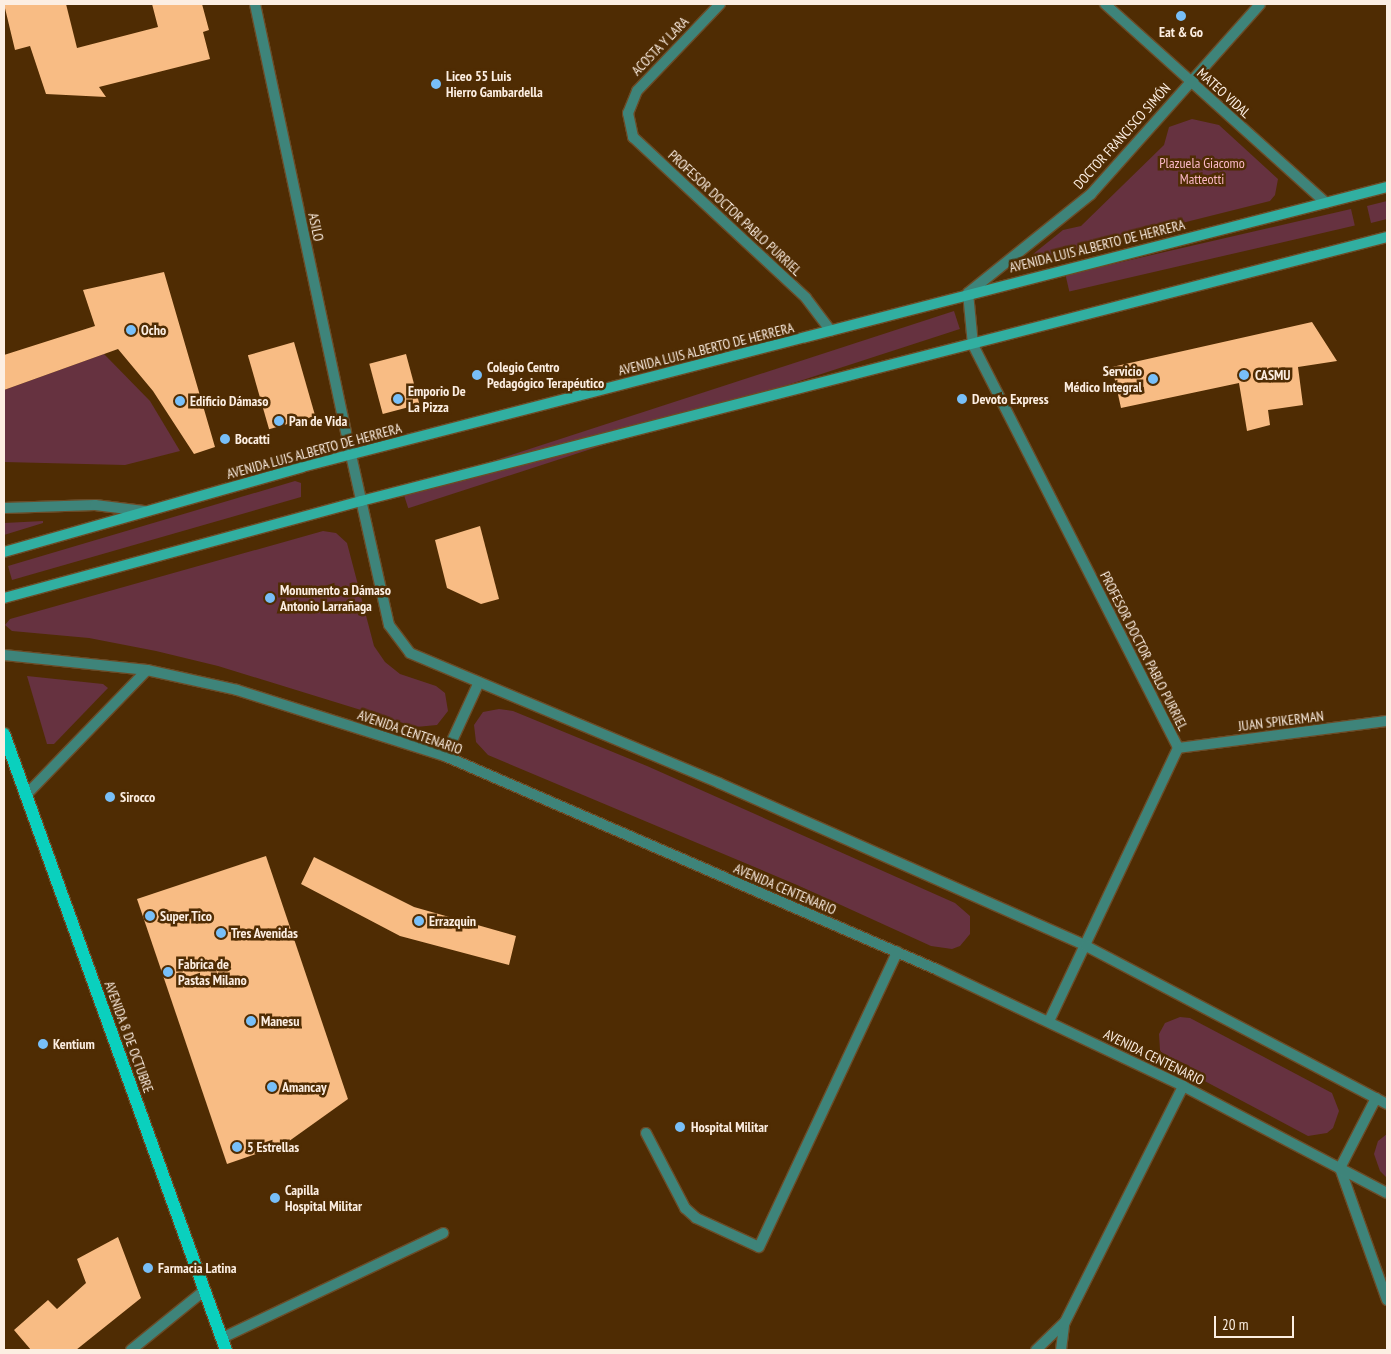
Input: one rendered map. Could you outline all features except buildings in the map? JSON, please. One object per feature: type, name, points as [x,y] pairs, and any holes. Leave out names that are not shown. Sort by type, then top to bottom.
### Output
[{"type":"main road","name":"AVENIDA LUIS ALBERTO DE HERRERA","points":[[4,552],[144,511],[351,455],[831,331],[968,292],[1387,187]]},
{"type":"main road","points":[[4,598],[361,501],[1387,237]]},
{"type":"main road","name":"AVENIDA 8 DE OCTUBRE","points":[[4,734],[224,1344]]},
{"type":"street","name":"ASILO","points":[[255,4],[351,455]]},
{"type":"street","name":"ACOSTA Y LARA","points":[[628,113],[637,91],[720,4]]},
{"type":"street","name":"MATEO VIDAL","points":[[1105,4],[1326,203]]},
{"type":"street","name":"DOCTOR FRANCISCO SIMÓN","points":[[968,292],[1091,194],[1260,4]]},
{"type":"street","name":"PROFESOR DOCTOR PABLO PURRIEL","points":[[628,113],[633,137],[806,298],[831,331]]},
{"type":"street","name":"PROFESOR DOCTOR PABLO PURRIEL","points":[[968,292],[973,345],[1178,748],[1049,1021]]},
{"type":"street","points":[[351,455],[389,625],[399,640],[416,656],[719,783],[1086,946],[1387,1104]]},
{"type":"street","points":[[4,508],[96,505],[144,511]]},
{"type":"street","name":"AVENIDA CENTENARIO","points":[[4,655],[147,670],[237,690],[445,756],[897,952],[1049,1021],[1183,1086],[1387,1193]]},
{"type":"street","points":[[25,796],[147,670]]},
{"type":"street","points":[[445,756],[479,682]]},
{"type":"street","name":"JUAN SPIKERMAN","points":[[1178,748],[1387,721]]},
{"type":"street","points":[[646,1134],[685,1208],[696,1218],[759,1247],[897,952]]},
{"type":"street","points":[[1061,1350],[1066,1321],[1183,1086]]},
{"type":"street","points":[[1376,1098],[1340,1168],[1387,1300]]},
{"type":"street","points":[[224,1344],[443,1233]]},
{"type":"street","points":[[132,1350],[205,1290]]},
{"type":"street","points":[[1036,1350],[1066,1321]]},
{"type":"green space","name":"Plazuela Giacomo Matteotti","points":[[1192,119],[1219,125],[1278,179],[1275,195],[1270,201],[1022,263],[1063,230],[1081,226],[1164,145],[1169,127]]},
{"type":"green space","points":[[1387,201],[1387,219],[1371,223],[1367,206]]},
{"type":"green space","points":[[1351,209],[1355,226],[1069,291],[1066,275]]},
{"type":"green space","points":[[954,311],[960,329],[408,508],[402,490]]},
{"type":"green space","points":[[104,354],[150,401],[180,451],[125,465],[4,462],[4,390]]},
{"type":"green space","points":[[295,481],[301,483],[301,497],[12,580],[8,566]]},
{"type":"green space","points":[[43,521],[43,523],[4,535],[4,523]]},
{"type":"green space","points":[[323,531],[336,533],[347,543],[374,646],[385,662],[400,674],[436,686],[445,693],[448,711],[437,725],[416,727],[218,666],[156,651],[89,638],[12,631],[5,625],[10,619]]},
{"type":"green space","points":[[27,676],[103,684],[108,688],[54,744],[47,744]]},
{"type":"green space","points":[[499,709],[513,711],[647,766],[955,903],[970,916],[970,934],[960,946],[952,949],[931,946],[797,885],[488,755],[476,742],[474,725],[483,712]]},
{"type":"green space","points":[[1180,1017],[1190,1018],[1332,1093],[1339,1111],[1333,1128],[1327,1133],[1308,1136],[1165,1060],[1160,1050],[1159,1034],[1165,1023]]},
{"type":"green space","points":[[1387,1134],[1387,1178],[1380,1171],[1374,1154],[1378,1141]]},
{"type":"place","name":"Eat & Go","points":[[1181,16]]},
{"type":"place","name":"Liceo 55 Luis Hierro Gambardella","points":[[436,84]]},
{"type":"place","name":"Ocho","points":[[131,330]]},
{"type":"place","name":"Colegio Centro Pedagógico Terapéutico","points":[[477,375]]},
{"type":"place","name":"CASMU","points":[[1244,375]]},
{"type":"place","name":"Servicio Médico Integral","points":[[1153,379]]},
{"type":"place","name":"Emporio De La Pizza","points":[[398,399]]},
{"type":"place","name":"Devoto Express","points":[[962,399]]},
{"type":"place","name":"Edificio Dámaso","points":[[180,401]]},
{"type":"place","name":"Pan de Vida","points":[[279,421]]},
{"type":"place","name":"Bocatti","points":[[225,439]]},
{"type":"place","name":"Monumento a Dámaso Antonio Larrañaga","points":[[270,598]]},
{"type":"place","name":"Sirocco","points":[[110,797]]},
{"type":"place","name":"Super Tico","points":[[150,916]]},
{"type":"place","name":"Errazquin","points":[[419,921]]},
{"type":"place","name":"Tres Avenidas","points":[[221,933]]},
{"type":"place","name":"Fabrica de Pastas Milano","points":[[168,972]]},
{"type":"place","name":"Manesu","points":[[251,1021]]},
{"type":"place","name":"Kentium","points":[[43,1044]]},
{"type":"place","name":"Amancay","points":[[272,1087]]},
{"type":"place","name":"Hospital Militar","points":[[680,1127]]},
{"type":"place","name":"5 Estrellas","points":[[237,1147]]},
{"type":"place","name":"Capilla Hospital Militar","points":[[275,1198]]},
{"type":"place","name":"Farmacia Latina","points":[[148,1268]]}]
